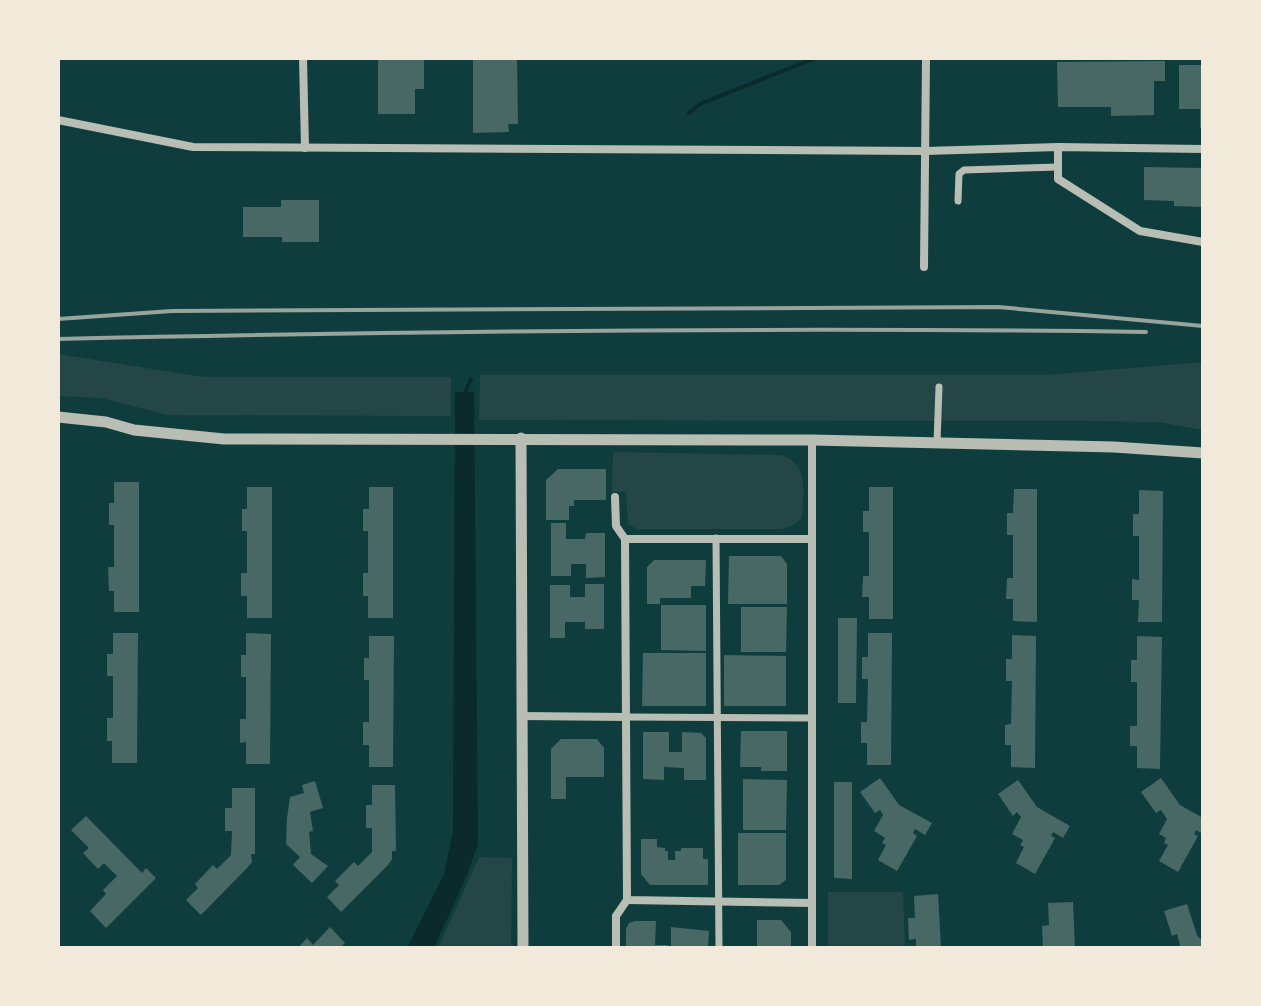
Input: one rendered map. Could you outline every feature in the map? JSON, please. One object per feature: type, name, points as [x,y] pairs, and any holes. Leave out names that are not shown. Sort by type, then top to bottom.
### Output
[{"type":"street","points":[[303,58],[305,148]]},
{"type":"street","points":[[924,267],[926,58]]},
{"type":"street","points":[[58,120],[193,147],[925,151],[1058,147],[1203,149]]},
{"type":"street","points":[[1058,147],[1058,179],[1140,231],[1203,242]]},
{"type":"street","points":[[958,201],[959,174],[964,170],[1058,167]]},
{"type":"street","points":[[937,443],[939,387]]},
{"type":"street","points":[[58,417],[106,422],[134,430],[224,439],[812,440],[1114,447],[1203,453]]},
{"type":"street","points":[[521,438],[523,948]]},
{"type":"street","points":[[812,440],[812,948]]},
{"type":"street","points":[[615,497],[616,526],[625,539],[627,900],[616,916],[616,948]]},
{"type":"street","points":[[716,538],[719,948]]},
{"type":"street","points":[[625,539],[812,539]]},
{"type":"street","points":[[521,716],[812,718]]},
{"type":"street","points":[[627,900],[812,903]]},
{"type":"shaded area","points":[[58,354],[203,377],[451,377],[451,416],[168,415],[101,398],[58,396]]},
{"type":"shaded area","points":[[1203,362],[1203,430],[1157,422],[1087,421],[479,420],[480,375],[1046,375]]},
{"type":"shaded area","points":[[455,392],[474,392],[478,844],[434,948],[407,948],[444,874],[453,831]]},
{"type":"shaded area","points":[[613,452],[781,455],[790,459],[801,472],[802,518],[782,529],[637,529],[628,524],[626,492],[612,492]]},
{"type":"shaded area","points":[[479,857],[512,858],[511,948],[438,948]]},
{"type":"shaded area","points":[[828,892],[903,892],[905,948],[828,948]]},
{"type":"building","points":[[378,58],[424,58],[424,89],[415,89],[415,114],[378,114]]},
{"type":"building","points":[[473,58],[517,58],[518,124],[508,124],[509,132],[473,133]]},
{"type":"building","points":[[1165,61],[1165,81],[1154,81],[1154,115],[1111,116],[1111,107],[1058,107],[1057,62]]},
{"type":"building","points":[[1179,65],[1203,65],[1203,128],[1200,128],[1200,109],[1179,109]]},
{"type":"building","points":[[1144,167],[1203,168],[1203,207],[1174,206],[1174,201],[1144,200]]},
{"type":"building","points":[[281,200],[319,200],[319,242],[282,242],[282,237],[243,237],[243,207],[281,207]]},
{"type":"building","points":[[558,469],[606,469],[606,500],[574,500],[574,506],[569,506],[569,520],[546,520],[546,480]]},
{"type":"building","points":[[114,482],[139,482],[139,612],[114,612],[114,591],[109,591],[108,567],[114,567],[114,525],[109,525],[109,503],[114,503]]},
{"type":"building","points":[[247,487],[272,487],[272,618],[247,618],[247,596],[241,596],[241,573],[247,573],[247,531],[242,531],[242,509],[247,509]]},
{"type":"building","points":[[369,487],[393,487],[393,618],[368,618],[368,596],[363,596],[363,573],[368,573],[368,531],[363,531],[363,509],[369,509]]},
{"type":"building","points":[[869,487],[893,487],[893,619],[869,619],[869,597],[862,597],[863,576],[869,576],[869,532],[863,532],[863,511],[869,511]]},
{"type":"building","points":[[1014,489],[1037,489],[1037,622],[1013,621],[1013,599],[1006,599],[1007,578],[1013,578],[1013,535],[1007,535],[1007,513],[1013,513]]},
{"type":"building","points":[[1139,490],[1163,491],[1162,622],[1138,622],[1139,600],[1132,600],[1132,579],[1139,580],[1139,536],[1133,536],[1133,514],[1139,514]]},
{"type":"building","points":[[551,523],[566,523],[566,539],[585,539],[586,533],[605,533],[605,577],[586,578],[586,564],[571,564],[571,576],[551,576]]},
{"type":"building","points":[[729,556],[781,556],[787,564],[787,604],[728,604]]},
{"type":"building","points":[[654,560],[706,560],[705,586],[691,586],[691,598],[660,598],[660,604],[647,604],[647,567]]},
{"type":"building","points":[[585,584],[604,584],[604,629],[585,629],[585,622],[565,622],[565,638],[550,638],[550,585],[570,585],[570,597],[585,597]]},
{"type":"building","points":[[661,605],[706,605],[706,651],[661,650]]},
{"type":"building","points":[[741,607],[787,607],[786,652],[741,652]]},
{"type":"building","points":[[838,618],[857,618],[856,703],[838,703]]},
{"type":"building","points":[[113,633],[138,633],[137,763],[112,763],[112,741],[107,741],[107,718],[113,718],[113,676],[107,676],[107,654],[113,654]]},
{"type":"building","points":[[246,633],[271,634],[270,764],[246,764],[246,742],[240,743],[240,719],[246,719],[246,677],[241,677],[241,655],[246,655]]},
{"type":"building","points":[[868,633],[892,633],[891,765],[867,765],[867,743],[861,743],[861,722],[867,722],[868,679],[862,679],[862,657],[868,657]]},
{"type":"building","points":[[1012,635],[1036,636],[1035,768],[1011,767],[1011,745],[1005,745],[1005,725],[1011,724],[1012,681],[1006,681],[1006,659],[1012,659]]},
{"type":"building","points":[[369,636],[394,636],[393,767],[369,767],[369,745],[363,745],[363,722],[369,722],[369,680],[364,680],[364,658],[369,658]]},
{"type":"building","points":[[1137,636],[1162,637],[1160,769],[1137,768],[1137,746],[1130,746],[1130,726],[1137,726],[1137,682],[1131,682],[1131,660],[1137,660]]},
{"type":"building","points":[[643,653],[706,653],[706,706],[642,706]]},
{"type":"building","points":[[724,655],[786,656],[786,706],[724,706]]},
{"type":"building","points":[[741,731],[787,731],[787,771],[740,767]]},
{"type":"building","points":[[643,732],[669,732],[669,752],[682,752],[682,732],[701,733],[706,738],[706,780],[684,780],[684,768],[664,767],[664,780],[643,779]]},
{"type":"building","points":[[561,739],[597,739],[604,748],[604,777],[566,777],[566,799],[551,799],[551,749]]},
{"type":"building","points":[[880,778],[899,805],[932,823],[925,835],[915,829],[913,833],[917,836],[897,871],[878,860],[886,845],[882,843],[885,838],[874,831],[883,815],[880,810],[875,813],[860,792]]},
{"type":"building","points":[[1161,778],[1180,805],[1203,818],[1203,834],[1196,830],[1194,834],[1198,836],[1178,872],[1159,861],[1168,845],[1164,843],[1166,838],[1159,834],[1167,819],[1161,810],[1156,813],[1141,792]]},
{"type":"building","points":[[743,779],[787,780],[786,830],[743,830]]},
{"type":"building","points":[[1018,780],[1037,807],[1070,826],[1063,838],[1053,832],[1051,836],[1055,838],[1035,874],[1016,863],[1024,847],[1020,845],[1023,840],[1012,834],[1021,817],[1017,812],[1013,816],[998,794]]},
{"type":"building","points":[[315,781],[323,808],[310,812],[313,831],[309,832],[311,854],[328,866],[312,883],[293,865],[300,857],[286,844],[290,797],[304,793],[302,785]]},
{"type":"building","points":[[834,782],[852,782],[852,879],[834,878]]},
{"type":"building","points":[[372,785],[395,785],[396,851],[392,851],[388,865],[341,912],[327,897],[339,885],[335,881],[354,862],[358,866],[372,852],[372,828],[366,828],[366,805],[372,805]]},
{"type":"building","points":[[232,788],[255,788],[255,854],[251,854],[252,862],[247,868],[201,915],[186,900],[198,888],[195,884],[213,865],[217,869],[231,855],[232,831],[225,831],[225,808],[232,808]]},
{"type":"building","points":[[86,816],[142,873],[146,868],[156,878],[106,928],[90,911],[106,894],[103,890],[117,876],[104,863],[98,869],[83,853],[89,848],[71,830]]},
{"type":"building","points":[[738,833],[786,833],[786,880],[779,885],[738,885]]},
{"type":"building","points":[[641,839],[657,839],[657,847],[668,851],[668,860],[675,860],[675,851],[681,851],[681,848],[703,848],[703,859],[708,859],[708,885],[650,885],[641,874]]},
{"type":"building","points":[[938,894],[941,948],[916,948],[916,939],[909,940],[908,918],[915,918],[914,896]]},
{"type":"building","points":[[1073,902],[1075,948],[1043,947],[1042,926],[1049,925],[1048,903]]},
{"type":"building","points":[[1187,904],[1203,948],[1177,948],[1180,945],[1177,934],[1172,936],[1164,911]]},
{"type":"building","points":[[757,920],[781,920],[791,932],[791,948],[757,948]]},
{"type":"building","points":[[656,921],[655,945],[668,945],[668,948],[626,948],[626,929],[629,923]]},
{"type":"building","points":[[330,927],[345,943],[340,948],[298,948],[307,938],[313,945]]},
{"type":"building","points":[[671,927],[709,931],[708,948],[671,948]]},
{"type":"waterway","points":[[689,113],[700,104],[815,58]]},
{"type":"waterway","points":[[464,395],[471,379]]},
{"type":"railway","points":[[58,319],[172,311],[998,307],[1203,326]]},
{"type":"railway","points":[[58,339],[602,331],[1146,332]]}]
